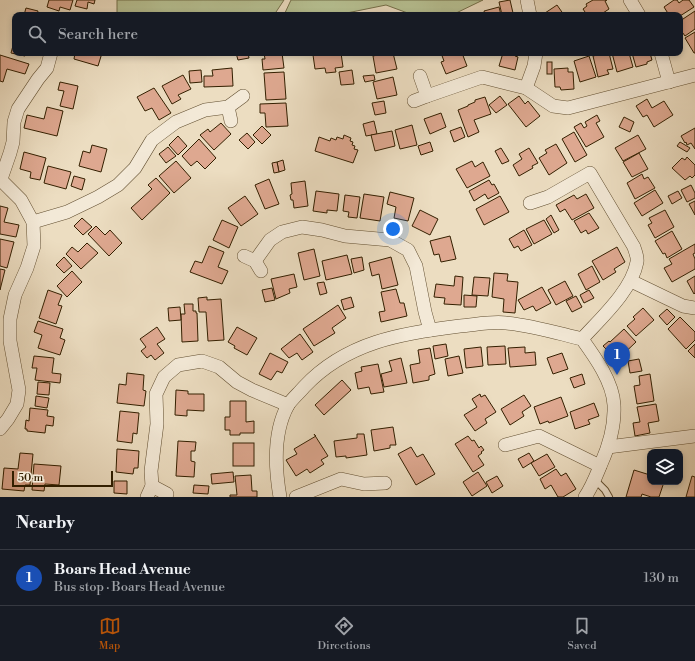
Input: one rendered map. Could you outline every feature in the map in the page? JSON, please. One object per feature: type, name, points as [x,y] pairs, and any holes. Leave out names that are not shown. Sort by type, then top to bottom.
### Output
[{"type":"street","points":[[527,0],[529,12]]},
{"type":"street","points":[[630,0],[637,12]]},
{"type":"street","points":[[0,429],[17,404],[19,390],[10,342],[10,319],[15,295],[27,268],[34,246],[33,222],[21,200],[1,179],[13,142],[14,122],[18,109],[38,78],[47,68],[50,56]]},
{"type":"street","points":[[526,88],[534,66],[536,56]]},
{"type":"street","points":[[662,56],[669,82]]},
{"type":"street","points":[[414,101],[482,77],[526,88],[553,106],[568,108],[695,75]]},
{"type":"street","points":[[420,76],[427,96]]},
{"type":"street","points":[[33,222],[67,212],[98,197],[118,185],[135,168],[152,140],[176,122],[205,110],[228,107],[243,96]]},
{"type":"street","points":[[228,107],[231,121]]},
{"type":"street","points":[[530,203],[548,197],[590,173],[634,247],[638,260],[631,281],[614,303],[582,339]]},
{"type":"street","points":[[253,263],[270,240],[282,232],[302,227],[345,236],[390,240],[408,250],[416,266],[430,330]]},
{"type":"street","points":[[631,281],[683,306],[695,308]]},
{"type":"street","points":[[280,497],[277,476],[279,428],[288,405],[314,377],[348,353],[377,341],[402,334],[504,322],[582,339],[597,360],[609,383],[614,404],[608,447],[592,487],[585,497]]},
{"type":"street","points":[[167,494],[149,492],[157,424],[156,394],[164,377],[178,365],[202,361],[219,368],[237,382],[288,405]]},
{"type":"street","points":[[505,445],[539,436],[600,466]]},
{"type":"street","points":[[608,447],[695,436]]},
{"type":"street","points":[[296,497],[341,479],[364,484],[385,483]]},
{"type":"lane","points":[[595,480],[605,490],[609,497]]},
{"type":"green space","points":[[117,0],[284,0],[276,12],[117,12]]},
{"type":"green space","points":[[291,0],[483,0],[458,12],[405,12],[386,5],[352,12],[285,12]]},
{"type":"building","points":[[49,0],[73,0],[70,10],[60,7],[59,11],[47,7]]},
{"type":"building","points":[[77,0],[95,0],[94,4],[88,2],[87,9],[75,6]]},
{"type":"building","points":[[510,0],[513,12],[501,12],[499,2]]},
{"type":"building","points":[[593,0],[607,0],[605,1],[609,9],[604,12],[585,12],[583,9],[587,6],[586,4]]},
{"type":"building","points":[[674,0],[677,0],[679,3],[683,0],[689,0],[694,7],[683,14],[683,12],[667,12],[664,7]]},
{"type":"building","points":[[557,5],[562,12],[546,12]]},
{"type":"building","points":[[499,7],[500,12],[484,12]]},
{"type":"building","points":[[26,8],[38,11],[38,12],[25,12]]},
{"type":"building","points":[[695,11],[695,29],[685,36],[683,33],[683,19]]},
{"type":"building","points":[[695,32],[695,53],[694,53],[685,38]]},
{"type":"building","points":[[0,55],[29,64],[25,74],[7,69],[3,82],[0,81]]},
{"type":"building","points":[[74,56],[101,56],[98,66],[74,59]]},
{"type":"building","points":[[237,56],[249,56],[249,58],[238,60]]},
{"type":"building","points":[[264,56],[282,56],[284,68],[263,70],[262,59],[265,59]]},
{"type":"building","points":[[313,56],[341,56],[343,67],[335,68],[336,72],[326,73],[325,68],[315,69]]},
{"type":"building","points":[[373,56],[394,56],[397,69],[376,73]]},
{"type":"building","points":[[442,56],[463,56],[467,66],[446,74],[441,62],[444,61]]},
{"type":"building","points":[[502,56],[518,57],[515,70],[499,66]]},
{"type":"building","points":[[589,56],[596,77],[580,82],[574,61]]},
{"type":"building","points":[[593,56],[610,56],[613,69],[607,70],[609,74],[598,77]]},
{"type":"building","points":[[613,56],[630,56],[633,67],[617,72]]},
{"type":"building","points":[[633,56],[651,56],[652,60],[647,62],[647,64],[636,67]]},
{"type":"building","points":[[547,62],[552,62],[552,74],[547,74]]},
{"type":"building","points":[[232,68],[233,86],[204,87],[204,76],[213,76],[212,70]]},
{"type":"building","points":[[568,68],[568,72],[573,72],[574,89],[561,90],[560,87],[555,87],[554,69]]},
{"type":"building","points":[[201,70],[202,82],[190,83],[189,71]]},
{"type":"building","points":[[352,70],[354,84],[341,85],[339,72]]},
{"type":"building","points":[[284,72],[286,99],[266,100],[264,73]]},
{"type":"building","points":[[183,75],[191,89],[178,95],[181,99],[172,104],[162,86]]},
{"type":"building","points":[[374,75],[375,80],[365,82],[363,76]]},
{"type":"building","points":[[393,77],[397,95],[377,99],[373,82]]},
{"type":"building","points":[[60,82],[78,86],[73,109],[60,106],[64,91],[58,90]]},
{"type":"building","points":[[154,88],[171,113],[159,120],[152,108],[145,111],[137,97]]},
{"type":"building","points":[[500,96],[507,105],[496,113],[489,105]]},
{"type":"building","points":[[519,96],[525,104],[528,101],[540,116],[526,127],[508,104]]},
{"type":"building","points":[[485,97],[491,114],[474,120],[479,132],[468,137],[458,110],[475,102],[475,100]]},
{"type":"building","points":[[647,99],[652,108],[664,101],[673,115],[654,127],[647,115],[643,117],[636,106]]},
{"type":"building","points":[[384,101],[386,113],[375,115],[372,103]]},
{"type":"building","points":[[286,103],[288,126],[266,127],[265,113],[260,113],[260,104]]},
{"type":"building","points":[[47,107],[63,111],[57,136],[24,128],[27,115],[44,119]]},
{"type":"building","points":[[441,113],[446,127],[430,134],[424,119]]},
{"type":"building","points":[[597,115],[600,121],[596,123],[604,137],[586,147],[574,127],[581,123],[584,128],[587,126],[585,122]]},
{"type":"building","points":[[624,117],[634,122],[630,132],[619,127]]},
{"type":"building","points":[[374,121],[377,134],[366,136],[363,124]]},
{"type":"building","points":[[221,123],[231,134],[214,150],[200,135],[208,129],[210,132]]},
{"type":"building","points":[[412,125],[417,145],[400,149],[395,130]]},
{"type":"building","points":[[262,126],[271,135],[262,144],[253,135]]},
{"type":"building","points":[[461,127],[465,137],[454,142],[450,131]]},
{"type":"building","points":[[695,128],[695,149],[691,143],[687,145],[681,136]]},
{"type":"building","points":[[392,131],[395,146],[375,151],[371,135]]},
{"type":"building","points":[[574,132],[587,155],[575,162],[562,139]]},
{"type":"building","points":[[247,133],[255,142],[248,149],[239,140]]},
{"type":"building","points":[[344,135],[351,138],[350,141],[353,142],[352,145],[355,146],[354,149],[358,150],[353,163],[315,151],[319,137],[330,141],[331,138],[336,140],[337,137],[343,139]]},
{"type":"building","points":[[638,135],[646,149],[623,161],[615,148]]},
{"type":"building","points":[[178,136],[187,146],[178,155],[169,145]]},
{"type":"building","points":[[199,139],[216,158],[205,169],[197,161],[191,166],[182,156]]},
{"type":"building","points":[[430,142],[433,151],[421,155],[418,146]]},
{"type":"building","points":[[680,142],[690,148],[687,152],[677,146]]},
{"type":"building","points":[[556,144],[567,163],[549,175],[539,158],[547,153],[545,150]]},
{"type":"building","points":[[92,145],[107,149],[101,172],[79,166],[83,151],[90,153]]},
{"type":"building","points":[[168,147],[176,156],[166,163],[159,154]]},
{"type":"building","points":[[501,148],[509,161],[502,164],[495,151]]},
{"type":"building","points":[[529,148],[538,163],[532,166],[533,168],[519,176],[513,165],[522,159],[519,154]]},
{"type":"building","points":[[24,152],[46,158],[40,180],[30,178],[31,172],[20,169]]},
{"type":"building","points":[[639,153],[648,169],[632,177],[623,162]]},
{"type":"building","points":[[687,157],[695,165],[695,175],[692,178],[690,176],[685,180],[672,168],[682,158],[685,160]]},
{"type":"building","points":[[283,160],[285,170],[279,172],[277,162]]},
{"type":"building","points":[[176,161],[191,178],[174,193],[159,176]]},
{"type":"building","points":[[472,161],[475,167],[483,162],[490,176],[467,188],[456,169]]},
{"type":"building","points":[[277,162],[279,172],[274,173],[272,163]]},
{"type":"building","points":[[48,166],[71,172],[66,189],[44,183]]},
{"type":"building","points":[[642,174],[644,179],[648,177],[655,188],[635,199],[627,183]]},
{"type":"building","points":[[74,176],[85,179],[82,190],[71,186]]},
{"type":"building","points":[[156,178],[170,193],[142,220],[131,208],[152,189],[148,185]]},
{"type":"building","points":[[269,179],[279,204],[265,209],[255,185]]},
{"type":"building","points":[[489,180],[492,185],[494,184],[499,193],[488,199],[485,194],[474,201],[469,191]]},
{"type":"building","points":[[305,181],[308,206],[294,208],[293,200],[291,200],[290,195],[292,194],[291,183]]},
{"type":"building","points":[[691,185],[695,193],[695,198],[687,202],[681,190]]},
{"type":"building","points":[[655,190],[663,203],[642,216],[634,203]]},
{"type":"building","points":[[316,191],[339,194],[337,211],[327,210],[327,213],[313,211]]},
{"type":"building","points":[[678,191],[682,198],[672,204],[668,196]]},
{"type":"building","points":[[390,192],[414,198],[408,221],[394,218],[396,207],[387,204]]},
{"type":"building","points":[[364,194],[384,197],[380,221],[360,218]]},
{"type":"building","points":[[586,194],[594,208],[572,220],[565,209],[560,212],[556,205],[574,195],[577,199]]},
{"type":"building","points":[[345,195],[360,197],[357,218],[348,217],[349,212],[343,211]]},
{"type":"building","points":[[245,196],[258,214],[241,226],[228,208]]},
{"type":"building","points":[[500,196],[509,212],[484,225],[476,209]]},
{"type":"building","points":[[695,201],[695,215],[689,204]]},
{"type":"building","points":[[0,206],[8,208],[4,222],[19,225],[16,237],[0,234]]},
{"type":"building","points":[[420,210],[438,219],[430,235],[412,226]]},
{"type":"building","points":[[665,210],[674,227],[655,238],[648,225],[652,223],[649,218]]},
{"type":"building","points":[[589,213],[599,228],[588,234],[586,230],[581,233],[574,221]]},
{"type":"building","points":[[551,215],[559,230],[554,233],[546,219]]},
{"type":"building","points":[[82,218],[92,227],[83,235],[74,226]]},
{"type":"building","points":[[222,220],[238,227],[229,248],[213,240]]},
{"type":"building","points":[[544,220],[552,234],[534,244],[526,229]]},
{"type":"building","points":[[96,226],[105,235],[110,230],[122,243],[109,256],[88,234]]},
{"type":"building","points":[[524,230],[532,245],[521,251],[518,246],[514,248],[509,239]]},
{"type":"building","points":[[672,231],[682,249],[667,258],[665,253],[663,254],[655,241]]},
{"type":"building","points":[[450,236],[456,259],[441,262],[439,254],[434,255],[430,241]]},
{"type":"building","points":[[0,239],[14,242],[7,268],[0,266]]},
{"type":"building","points":[[87,243],[98,253],[81,269],[66,254],[72,247],[78,252]]},
{"type":"building","points":[[695,244],[695,253],[693,254],[695,259],[695,269],[672,282],[664,268],[672,264],[669,259]]},
{"type":"building","points":[[209,246],[224,252],[218,267],[228,271],[222,284],[190,272],[195,261],[202,263]]},
{"type":"building","points":[[617,247],[625,262],[614,269],[616,272],[603,280],[592,261]]},
{"type":"building","points":[[314,249],[320,276],[304,280],[298,253]]},
{"type":"building","points":[[347,255],[352,274],[326,280],[322,261]]},
{"type":"building","points":[[64,257],[72,266],[64,273],[56,265]]},
{"type":"building","points":[[362,257],[364,270],[354,273],[351,259]]},
{"type":"building","points":[[391,257],[398,285],[382,289],[379,274],[372,276],[369,263]]},
{"type":"building","points":[[592,266],[600,282],[586,290],[578,274]]},
{"type":"building","points":[[0,269],[5,270],[0,290]]},
{"type":"building","points":[[72,271],[82,282],[67,297],[57,286]]},
{"type":"building","points":[[494,273],[508,274],[507,281],[518,282],[515,313],[503,312],[504,299],[492,297]]},
{"type":"building","points":[[294,274],[297,287],[289,289],[290,293],[276,299],[271,279]]},
{"type":"building","points":[[455,276],[463,277],[461,305],[444,304],[445,298],[434,297],[436,284],[454,286]]},
{"type":"building","points":[[695,276],[695,293],[694,294],[687,281]]},
{"type":"building","points":[[474,277],[490,278],[488,296],[472,295]]},
{"type":"building","points":[[565,281],[573,296],[556,305],[548,290]]},
{"type":"building","points":[[324,282],[327,293],[320,295],[317,283]]},
{"type":"building","points":[[542,287],[551,303],[536,311],[533,306],[524,310],[518,300]]},
{"type":"building","points":[[272,288],[275,300],[265,302],[262,290]]},
{"type":"building","points":[[396,289],[400,303],[404,303],[407,316],[381,322],[379,312],[385,311],[381,292]]},
{"type":"building","points":[[48,290],[62,295],[58,305],[62,306],[56,324],[39,318]]},
{"type":"building","points":[[589,290],[594,298],[584,303],[580,295]]},
{"type":"building","points":[[464,295],[477,296],[476,307],[464,307]]},
{"type":"building","points":[[576,296],[582,307],[572,312],[566,301]]},
{"type":"building","points":[[207,297],[207,300],[221,299],[224,340],[208,341],[206,312],[199,312],[198,298]]},
{"type":"building","points":[[351,297],[354,307],[344,310],[341,300]]},
{"type":"building","points":[[184,304],[193,304],[193,311],[196,311],[197,313],[198,341],[182,342],[181,314],[185,314]]},
{"type":"building","points":[[338,305],[346,318],[332,328],[335,333],[314,346],[303,329]]},
{"type":"building","points":[[180,307],[181,320],[169,321],[168,308]]},
{"type":"building","points":[[643,308],[654,320],[636,336],[627,326],[635,319],[633,317]]},
{"type":"building","points":[[667,309],[675,317],[667,325],[659,316]]},
{"type":"building","points":[[680,317],[695,332],[695,340],[686,349],[668,329]]},
{"type":"building","points":[[38,321],[63,329],[60,338],[65,340],[60,355],[38,348],[42,335],[34,332]]},
{"type":"building","points":[[157,327],[165,339],[157,344],[164,353],[155,360],[151,355],[147,358],[141,351],[146,347],[140,339]]},
{"type":"building","points":[[237,327],[257,338],[247,355],[234,348],[235,346],[228,342]]},
{"type":"building","points":[[624,329],[636,342],[617,360],[603,346],[609,341],[610,342]]},
{"type":"building","points":[[300,334],[313,352],[302,360],[297,353],[289,358],[281,349]]},
{"type":"building","points":[[446,344],[448,356],[435,359],[433,346]]},
{"type":"building","points":[[695,344],[695,358],[688,351]]},
{"type":"building","points":[[505,346],[506,364],[488,365],[487,347]]},
{"type":"building","points":[[481,347],[483,366],[466,368],[464,349]]},
{"type":"building","points":[[525,347],[525,353],[535,352],[536,365],[510,367],[508,348]]},
{"type":"building","points":[[430,348],[435,374],[429,376],[429,380],[413,383],[410,365],[420,363],[418,350]]},
{"type":"building","points":[[270,353],[288,362],[282,373],[277,371],[271,380],[259,374]]},
{"type":"building","points":[[562,353],[568,369],[553,374],[547,358]]},
{"type":"building","points":[[34,356],[54,358],[52,373],[61,374],[60,383],[35,380],[37,368],[32,368]]},
{"type":"building","points":[[459,356],[463,373],[448,376],[445,359]]},
{"type":"building","points":[[401,358],[407,383],[384,387],[381,374],[392,371],[389,361]]},
{"type":"building","points":[[639,359],[642,371],[630,373],[628,361]]},
{"type":"building","points":[[378,364],[384,392],[371,394],[369,387],[358,389],[355,373],[362,371],[361,367]]},
{"type":"building","points":[[127,373],[144,375],[143,390],[146,391],[144,406],[117,403],[119,384],[126,385]]},
{"type":"building","points":[[582,374],[585,384],[574,388],[570,378]]},
{"type":"building","points":[[650,374],[654,401],[637,404],[634,386],[640,385],[639,376]]},
{"type":"building","points":[[342,380],[351,390],[324,415],[315,405]]},
{"type":"building","points":[[38,382],[50,383],[49,395],[37,394]]},
{"type":"building","points":[[176,390],[188,391],[188,394],[204,394],[204,411],[187,410],[187,416],[175,415]]},
{"type":"building","points":[[480,394],[481,397],[485,395],[496,412],[485,419],[487,423],[475,431],[464,415],[477,407],[472,399]]},
{"type":"building","points":[[524,395],[531,406],[522,412],[524,416],[510,425],[501,409]]},
{"type":"building","points":[[36,396],[49,398],[47,408],[35,406]]},
{"type":"building","points":[[561,397],[568,416],[549,423],[548,421],[540,424],[534,407]]},
{"type":"building","points":[[230,401],[246,401],[246,422],[254,421],[254,433],[230,435],[230,430],[225,430],[225,417],[230,417]]},
{"type":"building","points":[[594,403],[599,416],[588,420],[590,424],[575,429],[570,412]]},
{"type":"building","points":[[656,404],[659,421],[648,423],[650,433],[635,436],[633,423],[640,422],[637,407]]},
{"type":"building","points":[[30,408],[48,410],[47,416],[54,417],[53,426],[46,425],[45,433],[27,431],[27,429],[25,429],[26,420],[29,421]]},
{"type":"building","points":[[120,411],[139,413],[137,434],[133,433],[132,443],[117,441]]},
{"type":"building","points":[[393,427],[396,445],[390,445],[390,448],[374,451],[371,430]]},
{"type":"building","points":[[357,434],[364,434],[367,455],[346,458],[346,456],[336,457],[334,441],[357,438]]},
{"type":"building","points":[[315,436],[328,456],[321,460],[324,464],[310,473],[307,469],[296,476],[286,460],[297,454],[294,449]]},
{"type":"building","points":[[468,436],[472,441],[474,440],[479,448],[481,446],[484,450],[478,456],[484,465],[473,472],[455,444]]},
{"type":"building","points":[[178,441],[196,442],[195,451],[191,451],[191,461],[195,462],[194,477],[176,476]]},
{"type":"building","points":[[233,443],[254,443],[254,466],[233,466]]},
{"type":"building","points":[[411,447],[417,457],[423,454],[435,474],[416,485],[398,454]]},
{"type":"building","points":[[117,449],[139,451],[138,468],[134,468],[133,474],[116,472]]},
{"type":"building","points":[[20,453],[33,454],[30,485],[25,485],[24,491],[2,489],[4,468],[18,469]]},
{"type":"building","points":[[529,453],[534,461],[523,468],[518,459]]},
{"type":"building","points":[[547,454],[555,467],[539,476],[531,463]]},
{"type":"building","points":[[34,464],[61,466],[59,485],[45,484],[44,491],[32,490]]},
{"type":"building","points":[[556,469],[561,476],[566,473],[576,489],[563,497],[558,497],[551,485],[545,489],[540,479]]},
{"type":"building","points":[[634,470],[647,474],[647,485],[663,485],[659,497],[651,497],[642,494],[641,497],[626,497]]},
{"type":"building","points":[[233,472],[234,482],[212,484],[211,474]]},
{"type":"building","points":[[478,472],[487,486],[472,496],[463,482]]},
{"type":"building","points":[[251,475],[252,491],[257,491],[257,497],[230,497],[230,495],[237,495],[235,476]]},
{"type":"building","points":[[497,476],[503,486],[492,493],[486,482]]},
{"type":"building","points":[[692,476],[695,477],[695,497],[686,497]]},
{"type":"building","points":[[114,481],[127,481],[127,494],[114,493]]},
{"type":"building","points":[[194,485],[209,486],[208,494],[193,493]]},
{"type":"place","name":"Boars Head Avenue","points":[[617,375]]}]
